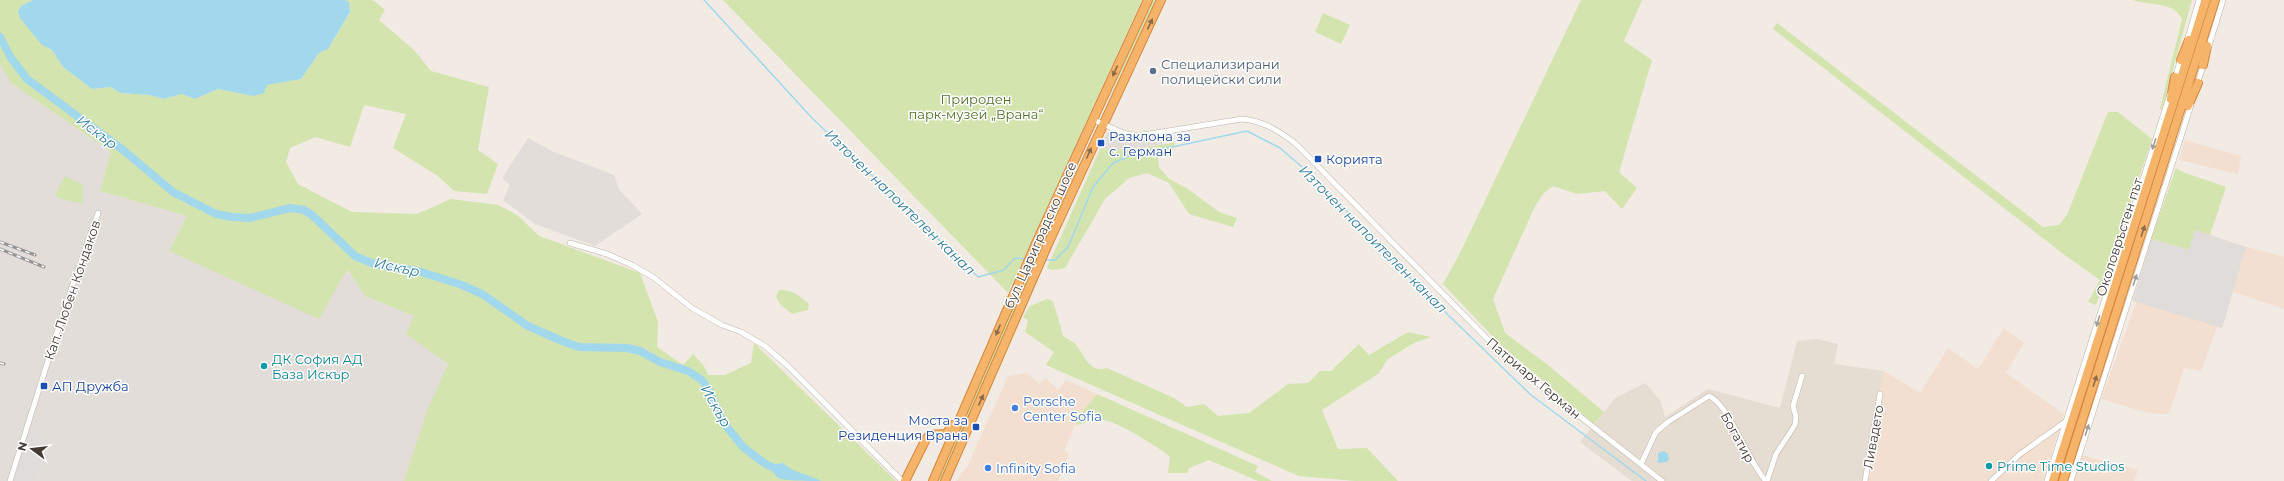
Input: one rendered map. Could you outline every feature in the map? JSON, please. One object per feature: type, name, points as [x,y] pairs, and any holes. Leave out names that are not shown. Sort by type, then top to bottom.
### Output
[{"type":"highway","name":"бул. Цариградско шосе","points":[[933,481],[1037,241],[1148,0]]},
{"type":"highway","name":"бул. Цариградско шосе","points":[[947,480],[1048,244],[1102,124],[1161,0]]},
{"type":"highway","points":[[2181,60],[2203,2]]},
{"type":"highway","name":"Околовръстен път","points":[[2053,481],[2162,142],[2203,2]]},
{"type":"highway","points":[[2203,65],[2215,2]]},
{"type":"highway","name":"Околовръстен път","points":[[2063,481],[2215,2]]},
{"type":"highway","points":[[2162,142],[2175,77]]},
{"type":"highway","points":[[2168,151],[2198,83]]},
{"type":"highway","points":[[905,481],[926,440],[930,435],[939,435],[950,431],[966,404]]},
{"type":"highway","points":[[2047,481],[2076,412]]},
{"type":"highway","points":[[2070,481],[2079,432]]},
{"type":"highway","points":[[938,469],[943,445],[939,435]]},
{"type":"street","points":[[2070,481],[2198,83],[2223,0]]},
{"type":"street","points":[[2047,481],[2181,60]]},
{"type":"street","name":"Патриарх Герман","points":[[1092,120],[1137,136],[1242,119],[1258,122],[1278,131],[1298,145],[1507,359],[1662,481]]},
{"type":"street","name":"Кап. Любен Кондаков","points":[[10,481],[64,310],[98,212]]},
{"type":"street","points":[[570,243],[607,254],[642,271],[692,308],[722,325],[741,332],[765,346],[789,367],[902,481]]},
{"type":"street","points":[[1766,481],[1776,454],[1795,425],[1796,417],[1793,406],[1802,376]]},
{"type":"street","name":"Ливадето","points":[[1865,481],[1880,394]]},
{"type":"street","name":"Богатир","points":[[1641,464],[1656,432],[1668,422],[1709,396],[1721,405],[1752,463],[1766,481]]},
{"type":"street","points":[[1991,481],[2020,455],[2066,421]]},
{"type":"street","points":[[2050,434],[2058,435],[2061,438]]},
{"type":"shaded area","points":[[0,64],[11,83],[111,152],[100,191],[187,216],[169,251],[346,268],[365,296],[415,316],[407,334],[448,364],[424,481],[0,481]]},
{"type":"shaded area","points":[[1107,132],[1140,140],[1163,135],[1164,144],[1135,150],[1100,149]]},
{"type":"shaded area","points":[[528,138],[552,151],[614,175],[619,189],[642,214],[595,246],[535,224],[503,200],[510,185],[502,178]]},
{"type":"shaded area","points":[[2185,140],[2241,156],[2238,174],[2179,160]]},
{"type":"shaded area","points":[[2195,230],[2215,236],[2214,238],[2284,257],[2284,309],[2233,292],[2222,328],[2217,327],[2201,371],[2184,368],[2169,414],[2148,413],[2101,399],[2136,303],[2133,301],[2151,239],[2189,250]]},
{"type":"shaded area","points":[[2195,230],[2246,247],[2222,328],[2133,301],[2151,239],[2189,250]]},
{"type":"shaded area","points":[[2004,328],[2024,343],[2006,373],[2064,414],[2043,481],[1864,481],[1884,371],[1920,393],[1948,348],[1978,369]]},
{"type":"shaded area","points":[[1817,339],[1838,344],[1834,364],[1884,371],[1864,481],[1632,481],[1580,442],[1615,398],[1645,383],[1660,400],[1665,417],[1708,389],[1780,408],[1797,341]]},
{"type":"shaded area","points":[[1027,373],[1039,384],[1046,378],[1058,390],[1066,380],[1097,394],[1079,416],[1064,451],[1069,454],[1058,481],[956,481],[968,465],[1008,376]]},
{"type":"shaded area","points":[[29,429],[39,431],[38,438],[48,441],[34,481],[12,481]]},
{"type":"shaded area","points":[[2082,455],[2138,470],[2134,481],[2073,481]]},
{"type":"green space","points":[[0,0],[33,0],[21,6],[18,11],[42,45],[52,50],[63,67],[92,89],[111,87],[120,93],[150,95],[163,99],[182,94],[195,99],[218,89],[253,96],[267,85],[301,79],[319,53],[328,49],[350,13],[349,2],[345,0],[373,0],[385,10],[379,20],[414,50],[431,71],[489,87],[478,150],[498,164],[487,194],[454,191],[438,176],[393,148],[406,114],[364,105],[350,147],[316,137],[290,148],[286,162],[298,184],[352,212],[417,214],[451,199],[498,205],[517,215],[539,236],[640,273],[658,322],[657,347],[683,365],[693,354],[704,366],[708,375],[725,375],[751,363],[754,343],[896,481],[404,481],[427,411],[448,364],[406,334],[414,316],[365,296],[347,269],[319,319],[169,251],[187,216],[100,191],[111,152],[11,83],[0,64]]},
{"type":"green space","name":"Природен парк-музей „Врана“","points":[[723,0],[1142,0],[1008,293]]},
{"type":"green space","points":[[1151,0],[1156,0],[1107,103]]},
{"type":"green space","points":[[1581,0],[1642,0],[1624,41],[1652,60],[1619,172],[1637,188],[1622,209],[1605,191],[1577,194],[1553,186],[1544,193],[1536,204],[1493,299],[1505,333],[1548,365],[1604,412],[1594,424],[1500,344],[1443,284],[1460,253]]},
{"type":"green space","points":[[2133,0],[2192,0],[2162,109],[2160,109],[2182,19],[2173,9]]},
{"type":"green space","points":[[1323,13],[1350,25],[1341,44],[1315,32]]},
{"type":"green space","points":[[1777,23],[2043,227],[2059,225],[2067,215],[2108,112],[2118,112],[2152,139],[2096,305],[2088,302],[2100,280],[2066,256],[1773,29]]},
{"type":"green space","points":[[1091,129],[1093,129],[941,481],[938,481]]},
{"type":"green space","points":[[1175,142],[1173,151],[1158,155],[1159,167],[1169,179],[1188,189],[1219,212],[1237,218],[1233,227],[1189,214],[1169,183],[1147,173],[1129,178],[1105,199],[1065,268],[1053,270],[1047,268],[1100,149],[1135,150]]},
{"type":"green space","points":[[2176,168],[2185,173],[2226,187],[2210,235],[2195,230],[2189,250],[2151,239]]},
{"type":"green space","points":[[65,176],[83,185],[83,204],[61,199],[55,195]]},
{"type":"green space","points":[[779,290],[792,292],[799,296],[809,304],[808,310],[792,314],[780,304],[776,297]]},
{"type":"green space","points":[[1047,299],[1053,301],[1063,336],[1075,344],[1088,363],[1092,366],[1101,369],[1107,368],[1174,398],[1187,407],[1204,404],[1218,416],[1249,413],[1288,384],[1308,383],[1320,371],[1331,371],[1359,344],[1369,355],[1408,332],[1431,337],[1414,343],[1388,359],[1378,374],[1322,410],[1338,449],[1367,448],[1398,481],[1355,481],[1299,476],[1046,365],[1054,352],[1025,332],[1028,320],[1023,317],[1030,306]]},
{"type":"green space","points":[[1097,394],[1258,466],[1255,472],[1272,481],[1258,481],[1209,460],[1189,468],[1187,473],[1168,473],[1170,457],[1148,441],[1119,425],[1104,420],[1097,420],[1076,425],[1079,416]]},
{"type":"water","points":[[33,0],[345,0],[349,2],[350,12],[328,49],[319,53],[301,79],[267,85],[264,93],[253,96],[218,89],[195,99],[182,94],[163,99],[150,95],[120,93],[111,87],[92,89],[63,67],[52,50],[42,45],[20,18],[18,11],[21,6]]},
{"type":"water","points":[[1664,451],[1668,454],[1669,459],[1667,462],[1658,463],[1658,453]]},
{"type":"water","points":[[783,463],[791,469],[821,481],[778,478],[768,465]]},
{"type":"waterway","name":"Източен напоителен канал","points":[[704,0],[812,118],[978,277],[1004,270],[1015,258],[1025,259]]},
{"type":"waterway","name":"Искър","points":[[0,37],[11,58],[27,79],[123,150],[173,192],[216,214],[232,217],[250,218],[290,208],[304,210],[312,215],[355,256],[374,264],[418,271],[462,285],[482,294],[528,326],[579,347],[627,348],[640,351],[660,362],[688,371],[702,380],[709,390],[722,421],[743,447],[764,463],[778,470]]},
{"type":"waterway","name":"Източен напоителен канал","points":[[1045,260],[1055,260],[1068,247],[1093,187],[1113,163],[1142,151],[1172,147],[1247,131],[1280,148],[1316,179],[1414,282],[1531,395],[1646,481]]},
{"type":"railway","points":[[0,242],[35,255]]},
{"type":"railway","points":[[0,249],[44,267]]},
{"type":"railway","points":[[0,363],[4,364]]},
{"type":"place","name":"Специализирани полицейски сили","points":[[1153,71]]},
{"type":"place","name":"Разклона за с. Герман","points":[[1101,143]]},
{"type":"place","name":"Корията","points":[[1318,159]]},
{"type":"place","name":"ДК София АД База Искър","points":[[264,366]]},
{"type":"place","name":"АП Дружба","points":[[44,386]]},
{"type":"place","name":"Porsche Center Sofia","points":[[1015,408]]},
{"type":"place","name":"Моста за Резиденция Врана","points":[[976,427]]},
{"type":"place","name":"Prime Time Studios","points":[[1989,466]]},
{"type":"place","name":"Infinity Sofia","points":[[988,468]]}]
